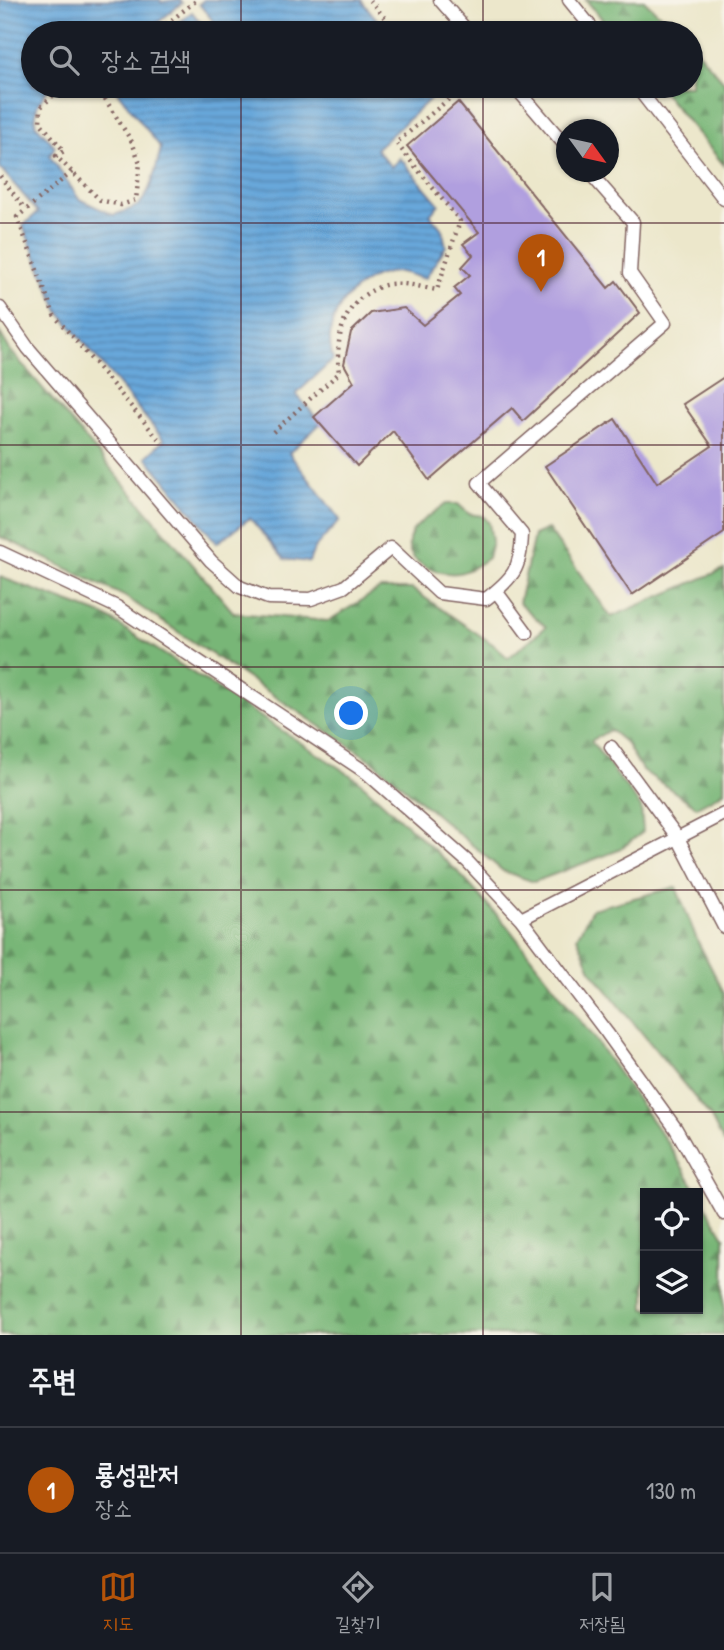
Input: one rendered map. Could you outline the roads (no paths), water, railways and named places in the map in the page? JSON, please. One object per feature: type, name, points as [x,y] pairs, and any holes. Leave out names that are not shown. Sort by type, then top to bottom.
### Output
[{"type":"lane","points":[[440,0],[458,21]]},
{"type":"lane","points":[[569,0],[583,21]]},
{"type":"lane","points":[[526,98],[556,134]]},
{"type":"lane","points":[[645,98],[724,199]]},
{"type":"lane","points":[[0,308],[28,348],[211,561],[240,587],[268,598],[311,599],[344,587],[391,548],[439,593],[486,598],[511,579],[521,553],[522,534],[479,483],[665,323],[630,273],[633,222],[598,182]]},
{"type":"lane","points":[[0,552],[117,607],[367,773],[467,861],[521,919],[607,1033],[676,1129],[724,1214]]},
{"type":"lane","points":[[496,591],[527,633]]},
{"type":"lane","points":[[611,747],[678,838],[724,927]]},
{"type":"lane","points":[[521,919],[724,814]]},
{"type":"water","points":[[0,0],[179,0],[182,3],[160,21],[21,21],[21,98],[42,98],[37,106],[35,124],[55,146],[50,156],[79,199],[113,215],[133,208],[143,200],[153,179],[161,148],[122,98],[430,98],[376,149],[391,167],[400,158],[439,204],[430,215],[442,229],[446,246],[425,279],[399,272],[388,273],[368,281],[350,294],[337,312],[331,327],[333,360],[296,394],[321,423],[289,453],[340,520],[314,549],[309,562],[284,559],[250,518],[217,543],[146,457],[164,440],[59,312],[23,226],[38,212],[0,168]]},
{"type":"water","points":[[204,0],[361,0],[378,21],[213,21],[199,4]]},
{"type":"water","points":[[192,12],[199,21],[181,21]]},
{"type":"place","name":"룡성관저","points":[[541,292]]}]
